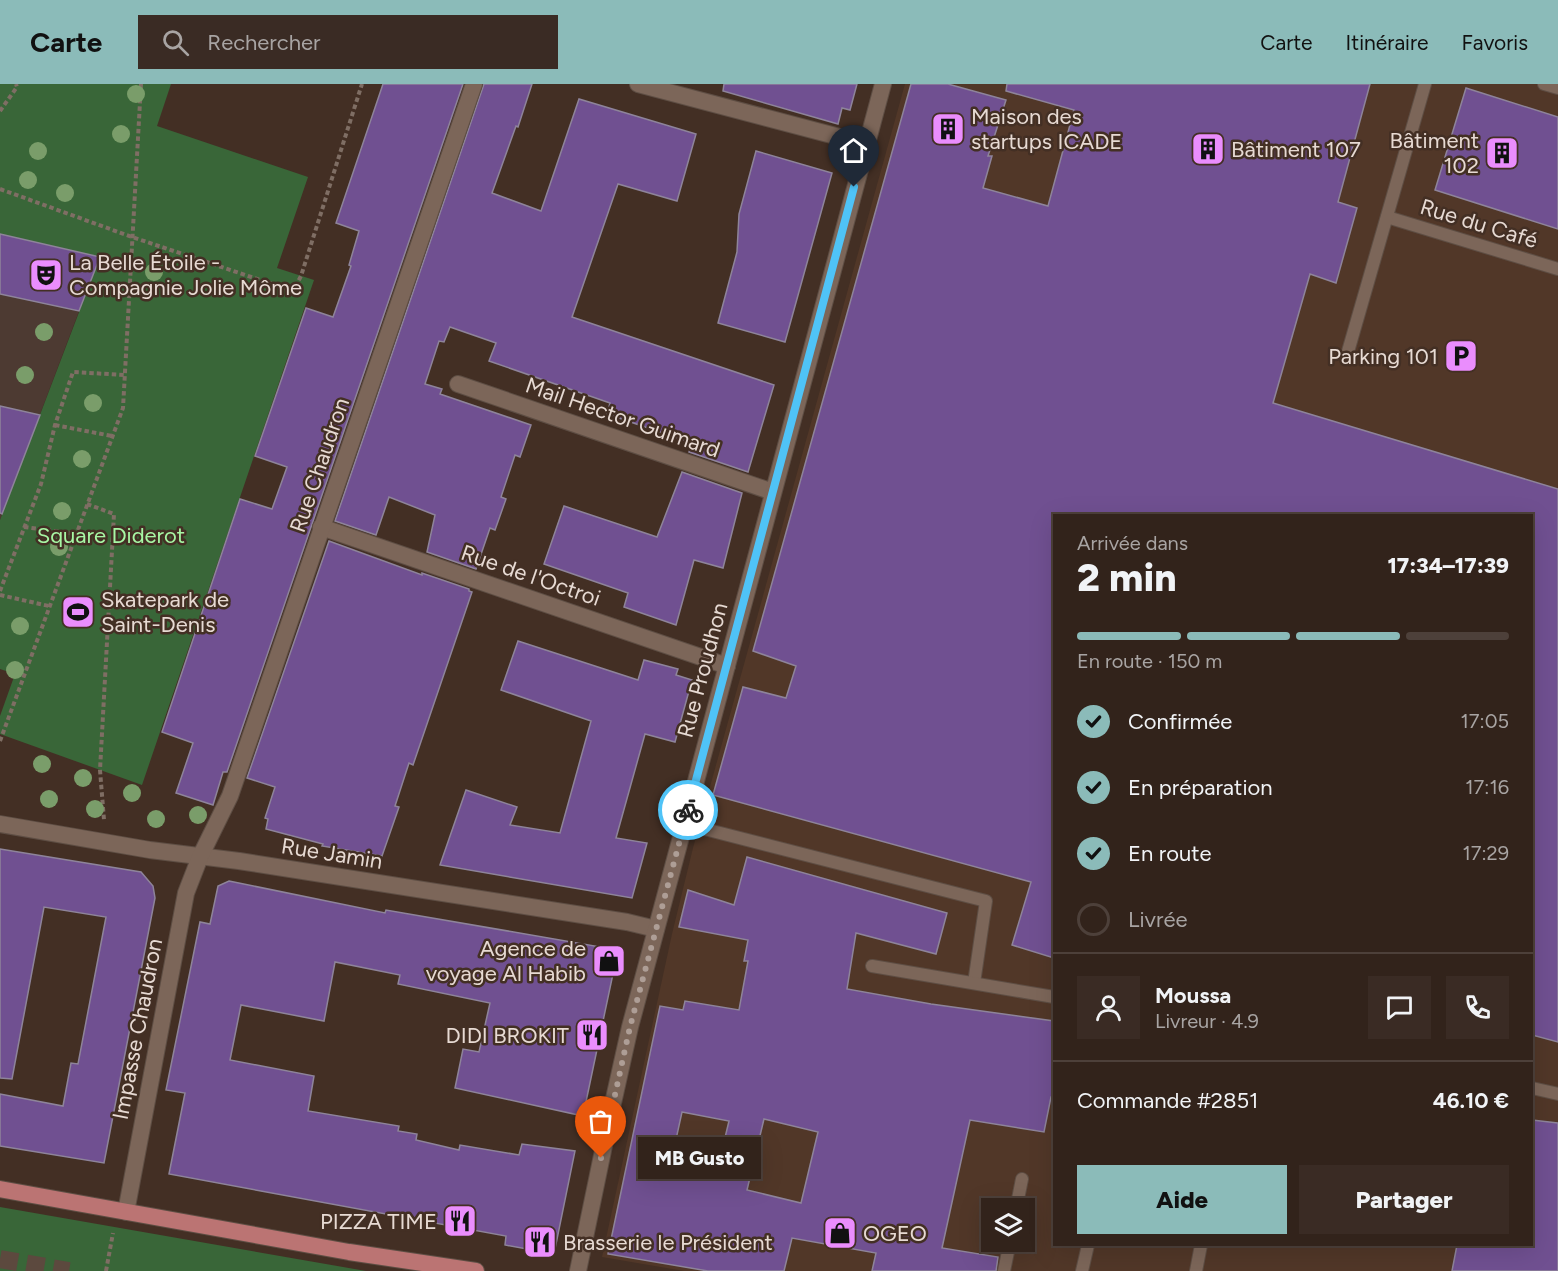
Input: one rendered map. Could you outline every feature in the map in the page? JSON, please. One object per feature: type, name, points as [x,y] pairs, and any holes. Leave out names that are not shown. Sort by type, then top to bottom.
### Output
[{"type":"main road","points":[[0,1190],[349,1252],[476,1271]]},
{"type":"street","name":"Rue Chaudron","points":[[200,857],[230,796],[474,84]]},
{"type":"street","points":[[638,84],[866,144]]},
{"type":"street","name":"Rue Proudhon","points":[[578,1271],[610,1112],[656,929],[883,84]]},
{"type":"street","name":"Mail Hector Guimard","points":[[458,384],[773,492]]},
{"type":"street","name":"Rue de l'Octroi","points":[[321,527],[727,666]]},
{"type":"street","name":"Rue Jamin","points":[[0,824],[568,913],[656,929]]},
{"type":"street","name":"Impasse Chaudron","points":[[126,1212],[186,893],[200,857]]},
{"type":"lane","points":[[1347,355],[1425,84]]},
{"type":"lane","points":[[1544,84],[1558,88]]},
{"type":"lane","name":"Rue du Café","points":[[1387,217],[1558,269]]},
{"type":"lane","points":[[685,824],[986,901],[974,983]]},
{"type":"lane","points":[[872,966],[1053,997]]},
{"type":"lane","points":[[1533,1088],[1558,1095]]},
{"type":"lane","points":[[1018,1198],[1022,1179]]},
{"type":"lane","points":[[1082,1271],[1088,1246]]},
{"type":"lane","points":[[1196,1271],[1201,1246]]},
{"type":"lane","points":[[1004,1271],[1008,1252]]},
{"type":"path","points":[[0,111],[17,87],[16,84]]},
{"type":"path","points":[[0,741],[123,408],[141,84]]},
{"type":"path","points":[[0,189],[132,237],[293,291],[301,276],[362,84]]},
{"type":"path","points":[[49,606],[0,593],[41,484],[55,425],[73,372],[125,375]]},
{"type":"path","points":[[55,425],[112,436]]},
{"type":"path","points":[[87,504],[114,514],[100,770],[104,842]]},
{"type":"path","points":[[24,527],[76,534]]},
{"type":"path","points":[[106,1271],[114,1229]]},
{"type":"shaded area","points":[[905,84],[1558,84],[1558,1271],[684,1271],[602,1257],[672,934],[693,848]]},
{"type":"shaded area","points":[[0,294],[79,311],[0,520]]},
{"type":"green space","name":"Square Diderot","points":[[0,84],[171,84],[157,126],[308,177],[277,268],[314,280],[142,785],[0,734],[0,716],[15,674],[0,669],[0,520],[100,257],[0,234]]},
{"type":"green space","points":[[0,1207],[366,1271],[0,1271]]},
{"type":"building","points":[[383,84],[463,84],[227,772],[223,772],[213,805],[176,793],[193,743],[162,732],[240,499],[272,509],[287,467],[255,456],[306,308],[333,317],[351,266],[349,265],[359,231],[336,223]]},
{"type":"building","points":[[484,84],[532,84],[492,193],[541,211],[579,99],[696,134],[677,201],[618,184],[572,317],[774,385],[748,472],[689,452],[692,443],[607,414],[610,403],[489,361],[496,343],[450,327],[444,342],[439,341],[425,384],[442,389],[440,394],[531,425],[520,457],[515,455],[501,497],[506,499],[495,530],[490,528],[476,569],[427,552],[435,515],[389,497],[376,535],[335,521]]},
{"type":"building","points":[[724,84],[857,84],[850,110],[842,108],[838,124],[723,91]]},
{"type":"building","points":[[911,84],[948,84],[1006,100],[988,156],[992,156],[983,188],[1048,206],[1074,110],[1006,91],[1007,84],[1370,84],[1338,202],[1357,208],[1336,283],[1310,274],[1273,403],[1558,489],[1558,1042],[1533,1035],[1533,514],[1053,514],[1053,958],[1012,945],[1031,882],[713,795],[743,687],[786,698],[796,666],[753,651]]},
{"type":"building","name":"Bâtiment 102","points":[[1466,88],[1558,117],[1558,229],[1435,190]]},
{"type":"building","points":[[756,151],[832,173],[785,342],[718,323],[737,252],[739,214]]},
{"type":"building","name":"La Belle Étoile - Compagnie Jolie Môme","points":[[0,234],[100,257],[79,311],[0,294]]},
{"type":"building","points":[[0,406],[40,415],[2,514],[0,513]]},
{"type":"building","points":[[682,472],[742,493],[723,568],[694,560],[676,625],[624,607],[628,593],[544,564],[564,506],[657,537]]},
{"type":"building","points":[[329,541],[422,575],[422,573],[469,589],[472,592],[413,765],[409,763],[395,806],[399,807],[382,856],[322,846],[323,844],[266,829],[268,819],[265,818],[275,787],[247,778]]},
{"type":"building","points":[[518,641],[638,680],[644,660],[678,669],[676,675],[692,680],[675,742],[645,734],[616,838],[647,843],[632,898],[440,865],[466,790],[517,807],[510,825],[560,833],[591,721],[501,690]]},
{"type":"building","points":[[0,849],[141,872],[153,886],[155,898],[104,1163],[0,1146],[0,1094],[63,1106],[71,1063],[78,1064],[106,917],[44,907],[12,1079],[0,1078]]},
{"type":"building","points":[[747,857],[947,913],[936,954],[856,933],[847,989],[931,1004],[1053,1021],[1053,1097],[1051,1097],[1044,1132],[970,1120],[942,1248],[998,1257],[996,1271],[872,1271],[876,1253],[792,1238],[784,1271],[708,1271],[608,1254],[660,1006],[683,1010],[685,1001],[739,1010],[748,961],[744,961],[748,940],[679,927],[688,890],[734,905]],"holes":[[[682,1112],[729,1121],[716,1175],[713,1174],[712,1179],[669,1171]],[[764,1119],[818,1132],[801,1203],[747,1190]]]},
{"type":"building","points":[[229,881],[385,913],[386,910],[618,950],[583,1116],[455,1088],[463,1049],[479,1052],[490,1003],[398,984],[400,975],[335,962],[324,1021],[241,1005],[230,1060],[314,1076],[308,1111],[399,1126],[398,1131],[417,1134],[416,1140],[459,1150],[460,1145],[519,1155],[522,1144],[575,1151],[554,1254],[505,1245],[506,1236],[169,1174],[185,1093],[166,1090],[200,922],[210,924],[218,886]]},
{"type":"building","points":[[1533,1120],[1558,1123],[1558,1271],[1452,1271],[1457,1246],[1533,1246]]},
{"type":"tunnel","points":[[0,1259],[69,1271]]},
{"type":"way so far","points":[[601,1158],[630,1027],[688,810]]},
{"type":"place","name":"Maison des startups ICADE","points":[[948,129]]},
{"type":"place","name":"Bâtiment 107","points":[[1208,149]]},
{"type":"place","name":"Bâtiment 102","points":[[1502,153]]},
{"type":"place","name":"La Belle Étoile - Compagnie Jolie Môme","points":[[46,275]]},
{"type":"place","name":"Parking 101","points":[[1461,356]]},
{"type":"place","name":"Skatepark de Saint-Denis","points":[[78,612]]},
{"type":"place","name":"Agence de voyage Al Habib","points":[[609,961]]},
{"type":"place","name":"DIDI BROKIT","points":[[592,1035]]},
{"type":"place","name":"MB Gusto","points":[[601,1158]]},
{"type":"place","name":"PIZZA TIME","points":[[460,1221]]},
{"type":"place","name":"OGEO","points":[[840,1233]]},
{"type":"place","name":"Brasserie le Président","points":[[540,1242]]},
{"type":"route","points":[[688,810],[854,187]]}]
